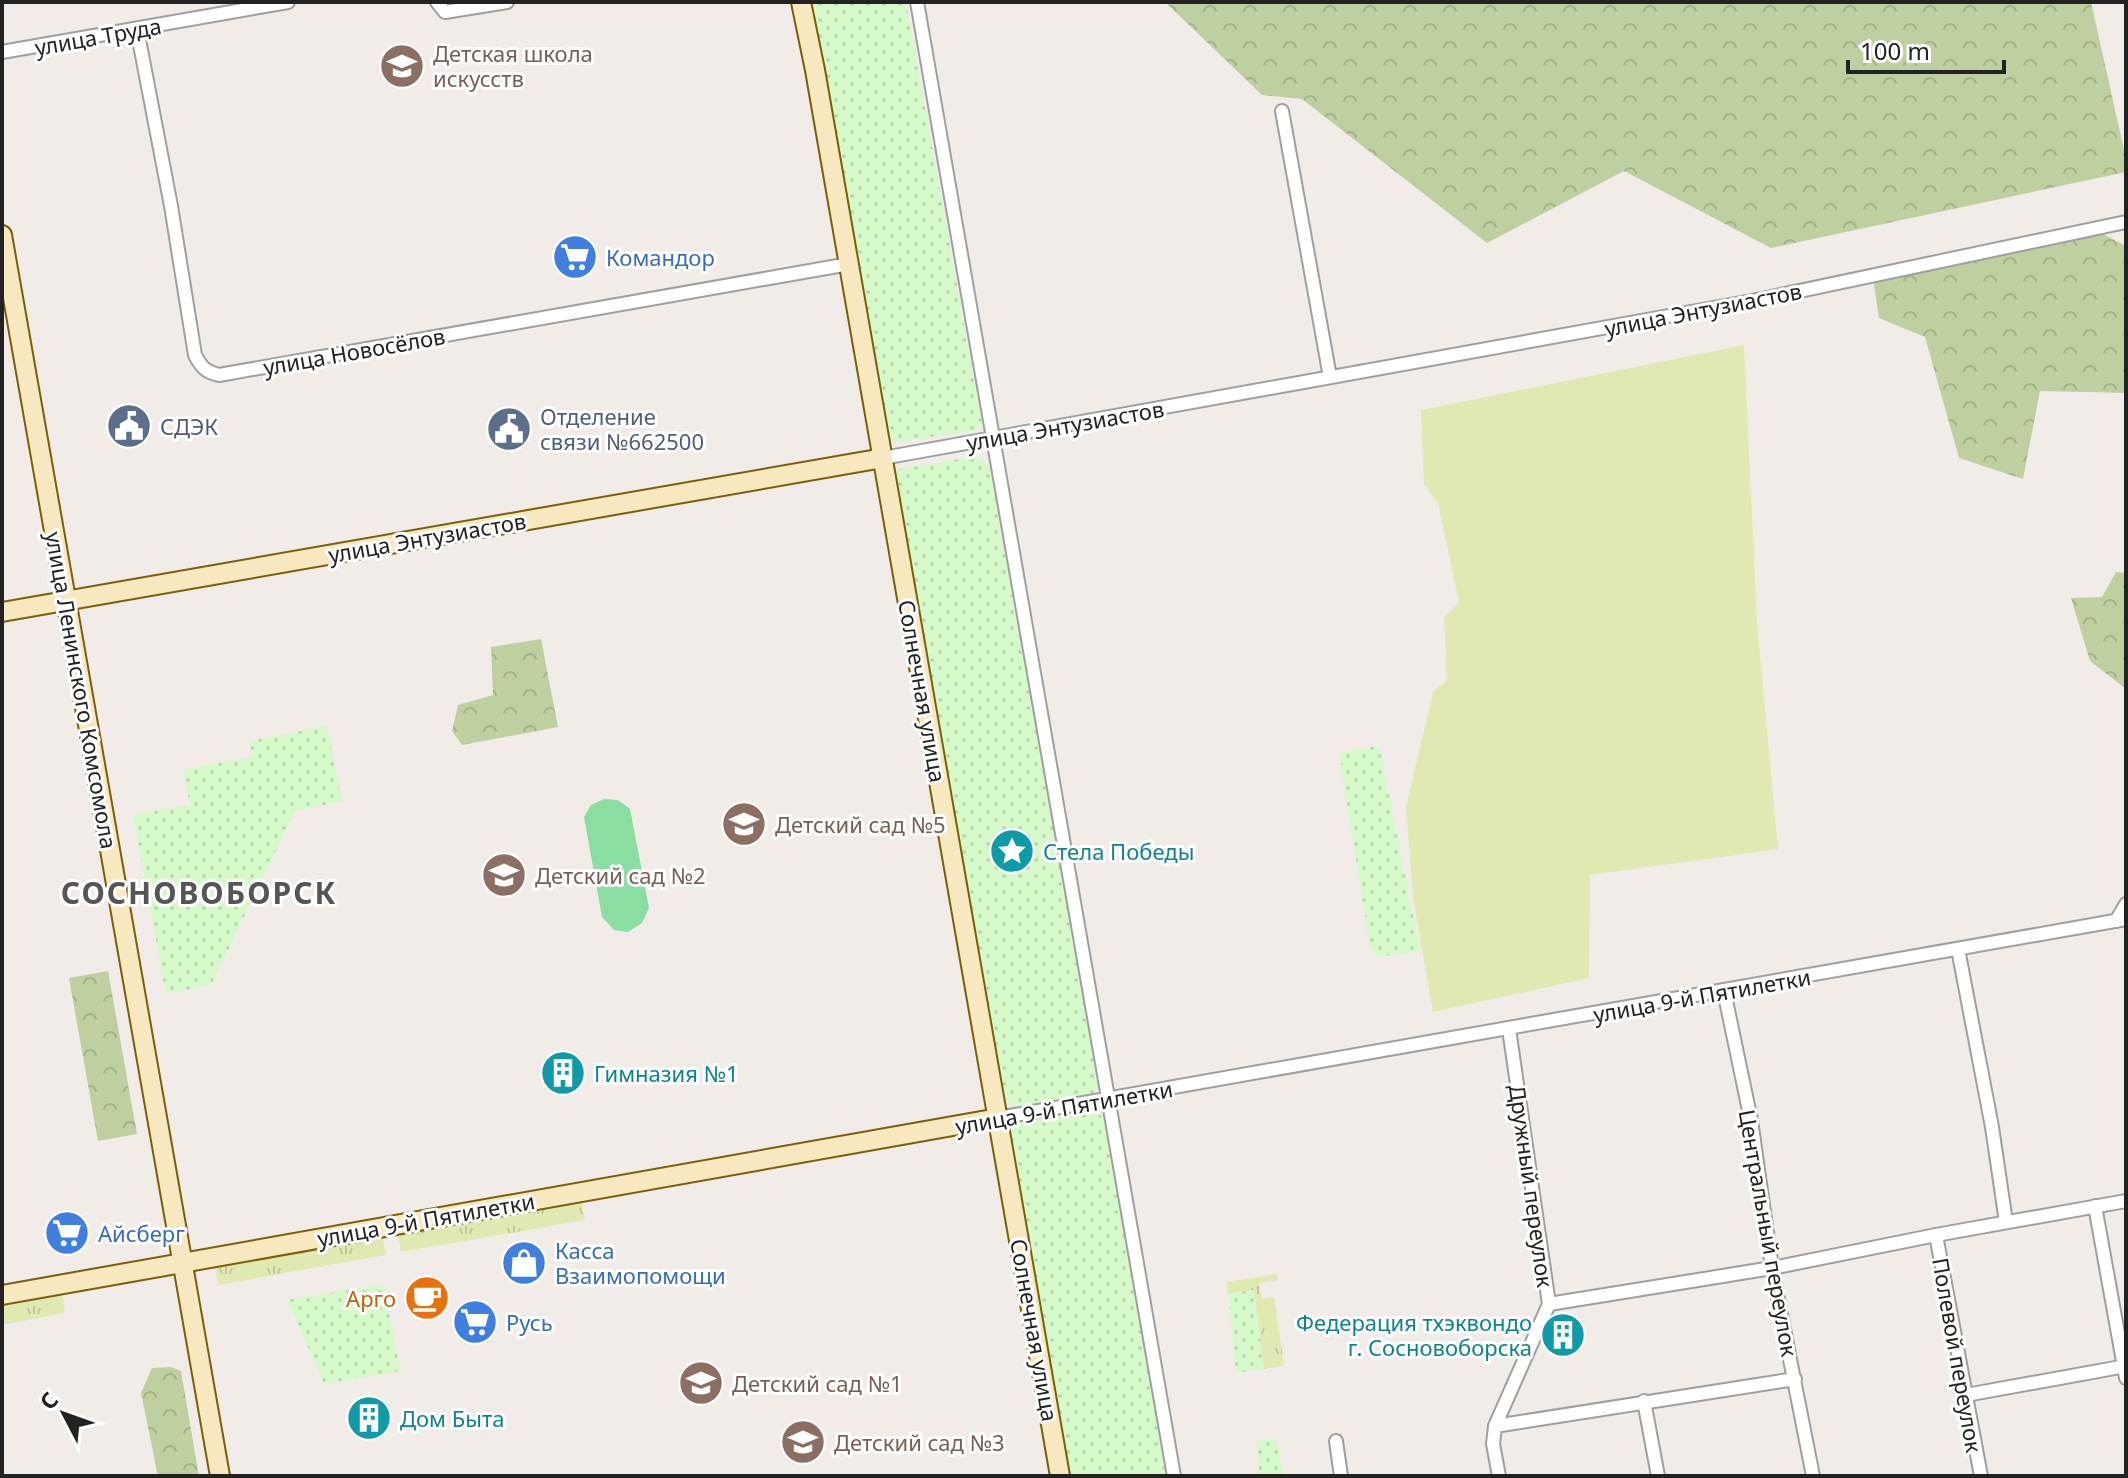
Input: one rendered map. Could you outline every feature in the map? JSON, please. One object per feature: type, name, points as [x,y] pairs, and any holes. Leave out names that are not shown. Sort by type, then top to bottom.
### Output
[{"type":"street","name":"улица Труда","points":[[2,52],[288,2]]},
{"type":"street","points":[[437,2],[445,12],[507,2]]},
{"type":"street","name":"Солнечная улица","points":[[801,2],[1060,1476]]},
{"type":"street","points":[[917,2],[1174,1476]]},
{"type":"street","name":"улица Новосёлов","points":[[137,29],[171,206],[195,355],[200,366],[209,373],[219,375],[849,264]]},
{"type":"street","points":[[1282,111],[1330,377]]},
{"type":"street","name":"улица Энтузиастов","points":[[2,612],[883,458],[1752,301],[2126,222]]},
{"type":"street","name":"улица Ленинского Комсомола","points":[[2,235],[220,1476]]},
{"type":"street","points":[[2121,920],[2126,904]]},
{"type":"street","name":"улица 9-й Пятилетки","points":[[2,1295],[2121,920]]},
{"type":"street","points":[[1958,949],[1992,1127],[2006,1222]]},
{"type":"street","name":"Центральный переулок","points":[[1724,991],[1751,1120],[1772,1268],[1813,1476]]},
{"type":"street","name":"Дружный переулок","points":[[1499,1476],[1493,1444],[1495,1426],[1549,1304],[1509,1029]]},
{"type":"street","points":[[1549,1304],[1772,1268],[2126,1201]]},
{"type":"street","points":[[1966,1395],[2125,1370],[2095,1206]]},
{"type":"street","name":"Полевой переулок","points":[[1936,1235],[1981,1476]]},
{"type":"street","points":[[1495,1426],[1795,1379]]},
{"type":"street","points":[[1644,1401],[1658,1476]]},
{"type":"street","points":[[1336,1441],[1341,1476]]},
{"type":"green space","points":[[811,2],[906,2],[982,424],[976,430],[896,442],[888,439]]},
{"type":"green space","points":[[1165,2],[2091,2],[2126,159],[2126,172],[1771,248],[1624,171],[1487,243],[1302,99],[1262,95]]},
{"type":"green space","points":[[2103,234],[2126,246],[2126,393],[2040,391],[2023,479],[1959,458],[1925,337],[1879,318],[1873,278]]},
{"type":"green space","points":[[1744,345],[1757,622],[1778,849],[1590,875],[1589,978],[1433,1012],[1413,898],[1406,807],[1433,692],[1447,680],[1444,618],[1459,602],[1438,503],[1424,484],[1421,410]]},
{"type":"green space","points":[[977,456],[989,465],[1100,1086],[1092,1096],[1017,1107],[1007,1102],[1001,1094],[894,473],[898,469]]},
{"type":"green space","points":[[2116,572],[2126,573],[2126,689],[2090,661],[2071,598],[2102,597]]},
{"type":"green space","points":[[541,639],[558,727],[462,745],[452,731],[458,705],[493,695],[491,647]]},
{"type":"green space","points":[[327,726],[342,801],[295,811],[211,985],[166,994],[133,815],[190,805],[183,770],[252,757],[250,741]]},
{"type":"green space","points":[[1379,746],[1420,951],[1378,957],[1370,949],[1339,753]]},
{"type":"green space","points":[[604,799],[618,800],[630,809],[649,908],[642,923],[628,932],[614,930],[602,917],[584,817],[591,805]]},
{"type":"green space","points":[[108,971],[137,1134],[98,1141],[69,978]]},
{"type":"green space","points":[[1088,1112],[1105,1118],[1167,1476],[1067,1476],[1008,1136],[1010,1128],[1019,1122]]},
{"type":"green space","points":[[581,1199],[585,1220],[401,1252],[397,1231]]},
{"type":"green space","points":[[382,1233],[386,1255],[218,1285],[214,1262]]},
{"type":"green space","points":[[1277,1274],[1278,1280],[1259,1283],[1262,1299],[1274,1297],[1284,1366],[1264,1369],[1254,1290],[1228,1294],[1227,1282]]},
{"type":"green space","points":[[384,1284],[400,1371],[324,1384],[287,1300]]},
{"type":"green space","points":[[62,1289],[65,1313],[2,1325],[2,1300]]},
{"type":"green space","points":[[1254,1290],[1264,1369],[1236,1373],[1228,1294]]},
{"type":"green space","points":[[171,1367],[181,1371],[199,1476],[158,1476],[141,1393],[152,1368]]},
{"type":"green space","points":[[1276,1439],[1284,1476],[1259,1476],[1257,1441]]},
{"type":"place","name":"Детская школа искусств","points":[[402,66]]},
{"type":"place","name":"Командор","points":[[575,257]]},
{"type":"place","name":"СДЭК","points":[[129,426]]},
{"type":"place","name":"Отделение связи №662500","points":[[509,429]]},
{"type":"place","name":"Детский сад №5","points":[[744,824]]},
{"type":"place","name":"Стела Победы","points":[[1012,851]]},
{"type":"place","name":"Детский сад №2","points":[[504,875]]},
{"type":"place","name":"Гимназия №1","points":[[563,1073]]},
{"type":"place","name":"Айсберг","points":[[67,1233]]},
{"type":"place","name":"Касса Взаимопомощи","points":[[524,1263]]},
{"type":"place","name":"Арго","points":[[427,1298]]},
{"type":"place","name":"Русь","points":[[475,1322]]},
{"type":"place","name":"Федерация тхэквондо г. Сосновоборска","points":[[1563,1335]]},
{"type":"place","name":"Детский сад №1","points":[[701,1383]]},
{"type":"place","name":"Дом Быта","points":[[369,1418]]},
{"type":"place","name":"Детский сад №3","points":[[803,1442]]},
{"type":"district","name":"СОСНОВОБОРСК","points":[[199,892]]}]
